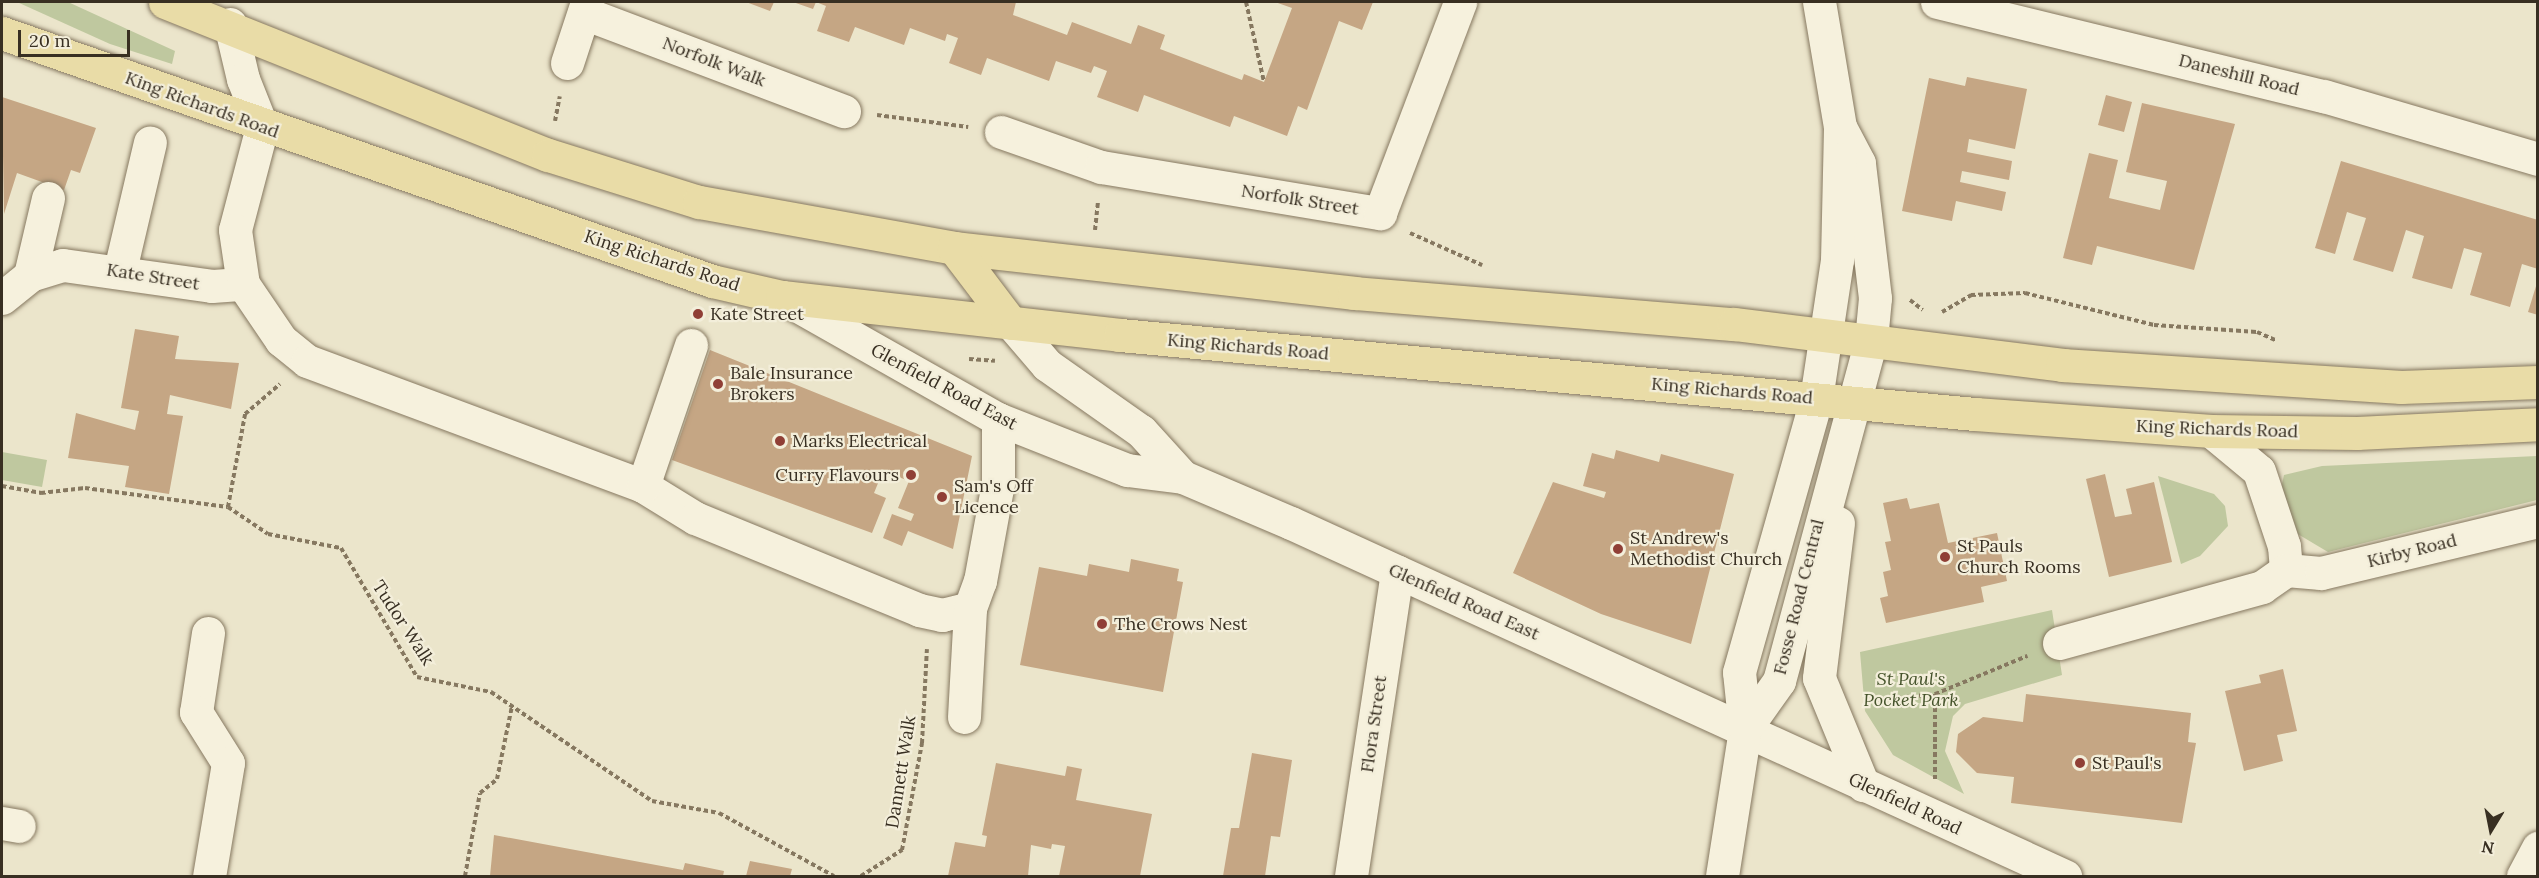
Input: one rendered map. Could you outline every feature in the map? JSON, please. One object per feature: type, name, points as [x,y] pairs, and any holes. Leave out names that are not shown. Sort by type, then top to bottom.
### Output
[{"type":"main road","points":[[165,2],[230,24],[548,155],[699,201],[954,248],[1353,293],[1825,334],[2062,365],[2255,380],[2401,387],[2538,382]]},
{"type":"main road","name":"King Richards Road","points":[[2,33],[262,127],[712,281],[782,297],[1011,323],[1858,403],[2211,431],[2357,433],[2538,424]]},
{"type":"main road","points":[[954,248],[1011,323]]},
{"type":"street","name":"Norfolk Street","points":[[1001,132],[1101,167],[1380,213],[1460,2]]},
{"type":"street","name":"Fosse Road Central","points":[[1745,729],[1739,672],[1816,399],[1837,260],[1840,127],[1820,2]]},
{"type":"street","name":"Daneshill Road","points":[[1937,2],[2324,96],[2538,159]]},
{"type":"street","points":[[567,63],[585,7]]},
{"type":"street","name":"Norfolk Walk","points":[[585,7],[844,111]]},
{"type":"street","points":[[230,24],[243,79],[262,127],[235,230],[243,284],[281,340],[307,361],[643,486],[695,518],[929,613],[956,614],[970,608]]},
{"type":"street","name":"Fosse Road Central","points":[[1745,729],[1779,681],[1820,512],[1842,456],[1858,403],[1871,340],[1875,298],[1859,163],[1840,127]]},
{"type":"street","points":[[120,270],[150,142]]},
{"type":"street","points":[[2,298],[30,275],[48,198]]},
{"type":"street","name":"Kate Street","points":[[30,275],[63,265],[120,270],[212,286],[243,284]]},
{"type":"street","name":"Glenfield Road East","points":[[782,297],[998,418],[1126,470],[1183,477],[1745,729]]},
{"type":"street","name":"Glenfield Road East","points":[[1011,323],[1047,365],[1141,431],[1183,477]]},
{"type":"street","points":[[643,486],[691,345]]},
{"type":"street","points":[[964,717],[970,608],[991,532],[998,483],[998,418]]},
{"type":"street","points":[[2059,643],[2262,587],[2286,570],[2284,546],[2259,471],[2211,431]]},
{"type":"street","name":"Fosse Road Central","points":[[1842,456],[1819,678],[1828,705],[1863,785]]},
{"type":"street","name":"Kirby Road","points":[[2286,570],[2321,573],[2538,521]]},
{"type":"street","name":"Flora Street","points":[[1351,876],[1364,706],[1397,571]]},
{"type":"street","points":[[208,633],[196,712],[228,763],[209,876]]},
{"type":"street","points":[[1722,876],[1745,729]]},
{"type":"street","name":"Glenfield Road","points":[[1745,729],[2065,876]]},
{"type":"street","points":[[2523,876],[2538,848]]},
{"type":"path","points":[[1246,2],[1264,82]]},
{"type":"path","points":[[548,155],[567,63]]},
{"type":"path","points":[[844,111],[1001,132]]},
{"type":"path","points":[[1935,314],[1971,295],[2025,293],[2185,330],[2257,332],[2284,344]]},
{"type":"path","points":[[1875,298],[1910,300],[1928,312]]},
{"type":"path","points":[[228,507],[245,414],[307,361]]},
{"type":"path","name":"Tudor Walk","points":[[2,486],[41,493],[85,488],[228,507],[268,534],[341,548],[417,677],[491,692],[652,801],[719,813],[834,876]]},
{"type":"path","name":"Dannett Walk","points":[[861,876],[902,850],[922,743],[929,613]]},
{"type":"path","points":[[1828,705],[1935,694],[2059,643]]},
{"type":"path","points":[[1935,694],[1935,818]]},
{"type":"path","points":[[465,876],[480,793],[497,779],[512,706]]},
{"type":"green space","points":[[17,2],[68,2],[175,51],[172,64],[110,44]]},
{"type":"green space","points":[[2,452],[47,460],[42,487],[2,480]]},
{"type":"green space","points":[[2537,456],[2537,500],[2328,552],[2296,533],[2278,502],[2284,475],[2322,466]]},
{"type":"green space","points":[[2158,476],[2214,494],[2225,506],[2228,526],[2200,556],[2181,564]]},
{"type":"green space","name":"St Paul's Pocket Park","points":[[2052,610],[2062,675],[1965,704],[1953,716],[1945,751],[1964,794],[1893,755],[1865,711],[1860,652]]},
{"type":"building","points":[[746,2],[774,2],[770,11]]},
{"type":"building","points":[[793,2],[816,2],[813,9]]},
{"type":"building","points":[[816,2],[1016,2],[1013,15],[1067,35],[1072,22],[1131,44],[1138,25],[1165,35],[1160,49],[1242,80],[1244,74],[1264,82],[1292,8],[1275,2],[1373,2],[1362,30],[1339,21],[1307,110],[1298,106],[1287,136],[1234,116],[1230,127],[1144,95],[1138,112],[1097,97],[1107,71],[1094,66],[1091,73],[1056,61],[1049,81],[987,58],[981,75],[949,63],[958,38],[947,34],[945,41],[910,28],[904,45],[855,27],[849,42],[817,31],[826,6]]},
{"type":"building","points":[[1967,77],[2027,89],[2015,149],[1969,139],[1967,152],[2012,161],[2009,180],[1962,171],[1960,182],[2006,192],[2002,211],[1956,201],[1952,221],[1902,211],[1929,78],[1965,86]]},
{"type":"building","points":[[2106,95],[2132,102],[2124,132],[2098,125]]},
{"type":"building","points":[[2,97],[96,128],[80,173],[71,170],[64,190],[17,173],[4,214]]},
{"type":"building","points":[[2142,103],[2235,124],[2194,270],[2097,246],[2092,265],[2063,258],[2089,153],[2118,160],[2109,198],[2160,210],[2167,181],[2126,172]]},
{"type":"building","points":[[2341,161],[2538,220],[2538,269],[2522,264],[2510,307],[2470,295],[2482,253],[2464,248],[2452,289],[2412,278],[2424,236],[2406,230],[2393,272],[2353,260],[2366,218],[2347,212],[2335,254],[2315,248]]},
{"type":"building","points":[[2538,283],[2538,315],[2528,312]]},
{"type":"building","points":[[135,329],[179,336],[175,359],[239,363],[231,409],[170,395],[167,414],[183,416],[169,494],[125,487],[129,466],[68,458],[76,413],[135,430],[139,411],[121,408]]},
{"type":"building","name":"Marks Electrical","points":[[710,350],[972,456],[953,549],[908,531],[902,546],[883,538],[892,514],[911,521],[914,514],[898,508],[909,481],[883,471],[874,493],[886,498],[872,533],[672,460]]},
{"type":"building","name":"St Andrew's Methodist Church","points":[[1616,450],[1659,462],[1661,454],[1734,474],[1691,644],[1601,614],[1513,573],[1553,482],[1604,498],[1606,492],[1583,486],[1592,453],[1614,459]]},
{"type":"building","points":[[2105,474],[2115,517],[2132,514],[2126,489],[2154,482],[2172,562],[2109,577],[2086,479]]},
{"type":"building","name":"St Pauls Church Rooms","points":[[1907,498],[1910,509],[1939,503],[1948,543],[1997,533],[2007,581],[1981,587],[1984,602],[1886,623],[1880,598],[1888,596],[1883,572],[1891,570],[1885,542],[1891,541],[1883,503]]},
{"type":"building","name":"The Crows Nest","points":[[1131,559],[1179,569],[1177,581],[1183,582],[1163,692],[1020,665],[1039,567],[1087,576],[1089,564],[1129,572]]},
{"type":"building","points":[[2283,669],[2297,731],[2277,735],[2283,761],[2244,771],[2225,691],[2261,683],[2259,675]]},
{"type":"building","name":"St Paul's","points":[[2026,694],[2191,713],[2188,742],[2196,743],[2182,823],[2011,803],[2014,777],[1977,773],[1956,752],[1958,734],[1983,717],[2023,722]]},
{"type":"building","points":[[1252,753],[1292,760],[1280,837],[1271,836],[1265,876],[1223,876],[1231,828],[1239,828]]},
{"type":"building","points":[[996,763],[1065,776],[1067,766],[1082,769],[1076,800],[1152,814],[1140,876],[1059,876],[1065,846],[1052,844],[1051,849],[1031,845],[1028,876],[948,876],[955,842],[985,847],[987,836],[982,835]]},
{"type":"building","points":[[494,835],[683,870],[685,863],[724,871],[723,876],[490,876]]},
{"type":"building","points":[[750,861],[792,869],[790,876],[746,876]]},
{"type":"place","name":"Kate Street","points":[[698,314]]},
{"type":"place","name":"Bale Insurance Brokers","points":[[718,384]]},
{"type":"place","name":"Marks Electrical","points":[[780,441]]},
{"type":"place","name":"Curry Flavours","points":[[911,475]]},
{"type":"place","name":"Sam's Off Licence","points":[[942,497]]},
{"type":"place","name":"St Andrew's Methodist Church","points":[[1618,549]]},
{"type":"place","name":"St Pauls Church Rooms","points":[[1945,557]]},
{"type":"place","name":"The Crows Nest","points":[[1102,624]]},
{"type":"place","name":"St Paul's","points":[[2080,763]]}]
